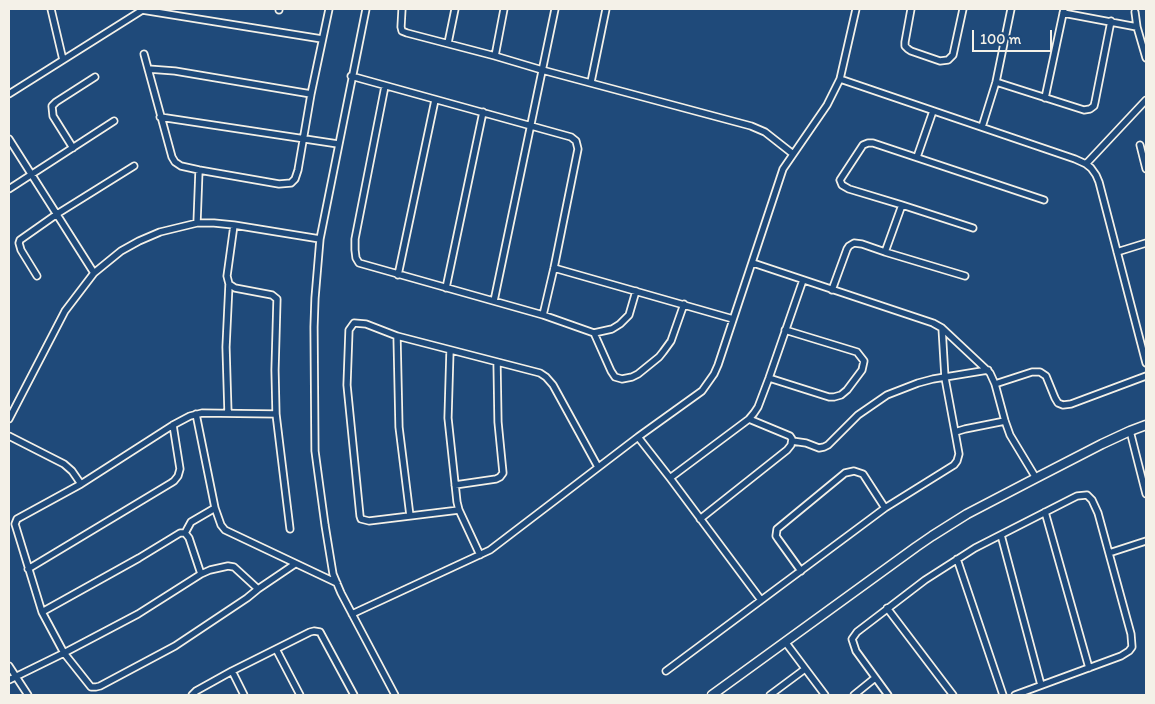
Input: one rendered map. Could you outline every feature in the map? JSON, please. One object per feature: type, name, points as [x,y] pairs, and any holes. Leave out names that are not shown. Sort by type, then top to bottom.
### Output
[{"type":"street","points":[[51,9],[63,60]]},
{"type":"street","points":[[9,94],[143,9],[322,39]]},
{"type":"street","points":[[144,54],[160,117],[172,157],[176,162],[181,166],[199,170],[279,184],[291,183],[295,179],[298,170],[302,139],[329,9]]},
{"type":"street","points":[[366,9],[320,239],[315,288],[314,327],[315,451],[333,574],[341,593],[395,695]]},
{"type":"street","points":[[402,9],[400,22],[402,31],[406,33],[752,126],[765,132],[793,154]]},
{"type":"street","points":[[448,43],[455,9]]},
{"type":"street","points":[[495,56],[504,9]]},
{"type":"street","points":[[494,301],[555,9]]},
{"type":"street","points":[[591,82],[606,9]]},
{"type":"street","points":[[352,614],[490,550],[702,390],[718,365],[780,175],[826,105],[840,79],[856,9]]},
{"type":"street","points":[[911,9],[905,38],[906,46],[908,49],[940,62],[948,60],[953,55],[963,9]]},
{"type":"street","points":[[982,127],[996,82],[1011,9]]},
{"type":"street","points":[[1045,98],[1063,11],[1137,27]]},
{"type":"street","points":[[1135,12],[1137,27],[1146,58]]},
{"type":"street","points":[[996,82],[1084,110],[1092,108],[1095,102],[1111,21]]},
{"type":"street","points":[[148,69],[175,71],[311,94]]},
{"type":"street","points":[[352,76],[571,137],[576,141],[578,146],[543,315]]},
{"type":"street","points":[[73,148],[53,116],[52,106],[95,77]]},
{"type":"street","points":[[840,79],[1075,159],[1091,168],[1099,182],[1146,363]]},
{"type":"street","points":[[385,86],[355,239],[356,258],[359,263],[543,315],[594,332],[612,329],[620,324],[629,315],[636,291]]},
{"type":"street","points":[[398,275],[435,100]]},
{"type":"street","points":[[1086,164],[1146,100]]},
{"type":"street","points":[[917,157],[933,111]]},
{"type":"street","points":[[446,288],[483,112]]},
{"type":"street","points":[[160,117],[338,144]]},
{"type":"street","points":[[9,189],[114,121]]},
{"type":"street","points":[[9,139],[94,273]]},
{"type":"street","points":[[973,228],[902,204],[849,189],[842,186],[840,180],[861,147],[868,143],[876,143],[1044,200]]},
{"type":"street","points":[[1140,145],[1146,169]]},
{"type":"street","points":[[37,276],[21,250],[20,240],[57,214],[134,166]]},
{"type":"street","points":[[197,223],[199,170]]},
{"type":"street","points":[[885,252],[902,204]]},
{"type":"street","points":[[9,419],[66,310],[94,273],[121,251],[160,232],[197,223],[234,225],[320,239]]},
{"type":"street","points":[[228,413],[226,347],[229,284],[227,276],[234,225]]},
{"type":"street","points":[[1117,252],[1146,243]]},
{"type":"street","points":[[832,290],[846,249],[854,244],[862,244],[965,276]]},
{"type":"street","points":[[753,262],[933,323],[942,328],[988,370],[995,384],[1005,421],[1016,445],[1036,478]]},
{"type":"street","points":[[554,268],[733,319]]},
{"type":"street","points":[[670,478],[749,419],[758,407],[802,280]]},
{"type":"street","points":[[229,284],[235,288],[272,295],[278,299],[275,370],[276,414],[290,529]]},
{"type":"street","points":[[594,332],[615,377],[627,379],[638,374],[663,352],[671,341],[684,304]]},
{"type":"street","points":[[459,510],[369,521],[361,518],[348,385],[349,330],[354,323],[366,324],[397,336],[540,373],[549,380],[598,467]]},
{"type":"street","points":[[666,671],[885,508],[954,466],[958,461],[959,454],[945,378],[942,328]]},
{"type":"street","points":[[769,378],[834,397],[841,395],[847,390],[862,370],[864,362],[857,352],[785,330]]},
{"type":"street","points":[[397,336],[399,427],[410,516]]},
{"type":"street","points":[[450,350],[448,418],[455,484],[459,510],[480,555]]},
{"type":"street","points":[[455,484],[496,479],[503,473],[498,422],[497,362]]},
{"type":"street","points":[[792,441],[806,443],[819,448],[824,447],[858,415],[886,395],[918,383],[988,370]]},
{"type":"street","points":[[995,384],[1032,372],[1040,372],[1046,376],[1058,403],[1063,405],[1071,404],[1146,376]]},
{"type":"street","points":[[276,414],[202,412],[196,414],[173,425],[81,484],[16,521],[15,527],[42,612],[64,652],[91,687],[96,687],[175,646],[295,564]]},
{"type":"street","points":[[196,414],[215,508],[218,519],[225,530],[337,583]]},
{"type":"street","points":[[700,519],[791,445],[790,436],[749,419]]},
{"type":"street","points":[[955,432],[1005,421]]},
{"type":"street","points":[[28,568],[171,484],[178,476],[180,469],[173,425]]},
{"type":"street","points":[[712,695],[916,547],[967,514],[1130,431],[1146,425]]},
{"type":"street","points":[[1130,431],[1146,494]]},
{"type":"street","points":[[9,436],[64,464],[72,471],[81,484]]},
{"type":"street","points":[[638,437],[761,600]]},
{"type":"street","points":[[801,571],[778,539],[776,529],[846,474],[854,471],[863,474],[885,508]]},
{"type":"street","points":[[888,695],[856,651],[852,639],[857,632],[886,608],[957,559],[1077,496],[1088,495],[1098,513],[1131,634],[1132,647],[1129,652],[1121,656],[1016,695]]},
{"type":"street","points":[[185,533],[191,522],[215,508]]},
{"type":"street","points":[[1045,512],[1089,668]]},
{"type":"street","points":[[42,612],[139,558],[180,532],[185,533],[189,538],[201,574]]},
{"type":"street","points":[[1001,535],[1042,685]]},
{"type":"street","points":[[1109,553],[1146,541]]},
{"type":"street","points":[[957,559],[1003,695]]},
{"type":"street","points":[[9,680],[138,614],[201,574],[221,567],[234,567],[258,589]]},
{"type":"street","points":[[886,608],[953,695]]},
{"type":"street","points":[[192,695],[232,671],[314,631],[320,632],[354,695]]},
{"type":"street","points":[[786,643],[825,695]]},
{"type":"street","points":[[276,649],[300,695]]},
{"type":"street","points":[[9,666],[28,695]]},
{"type":"street","points":[[770,695],[805,669]]},
{"type":"street","points":[[232,671],[244,695]]},
{"type":"street","points":[[854,695],[875,678]]}]
